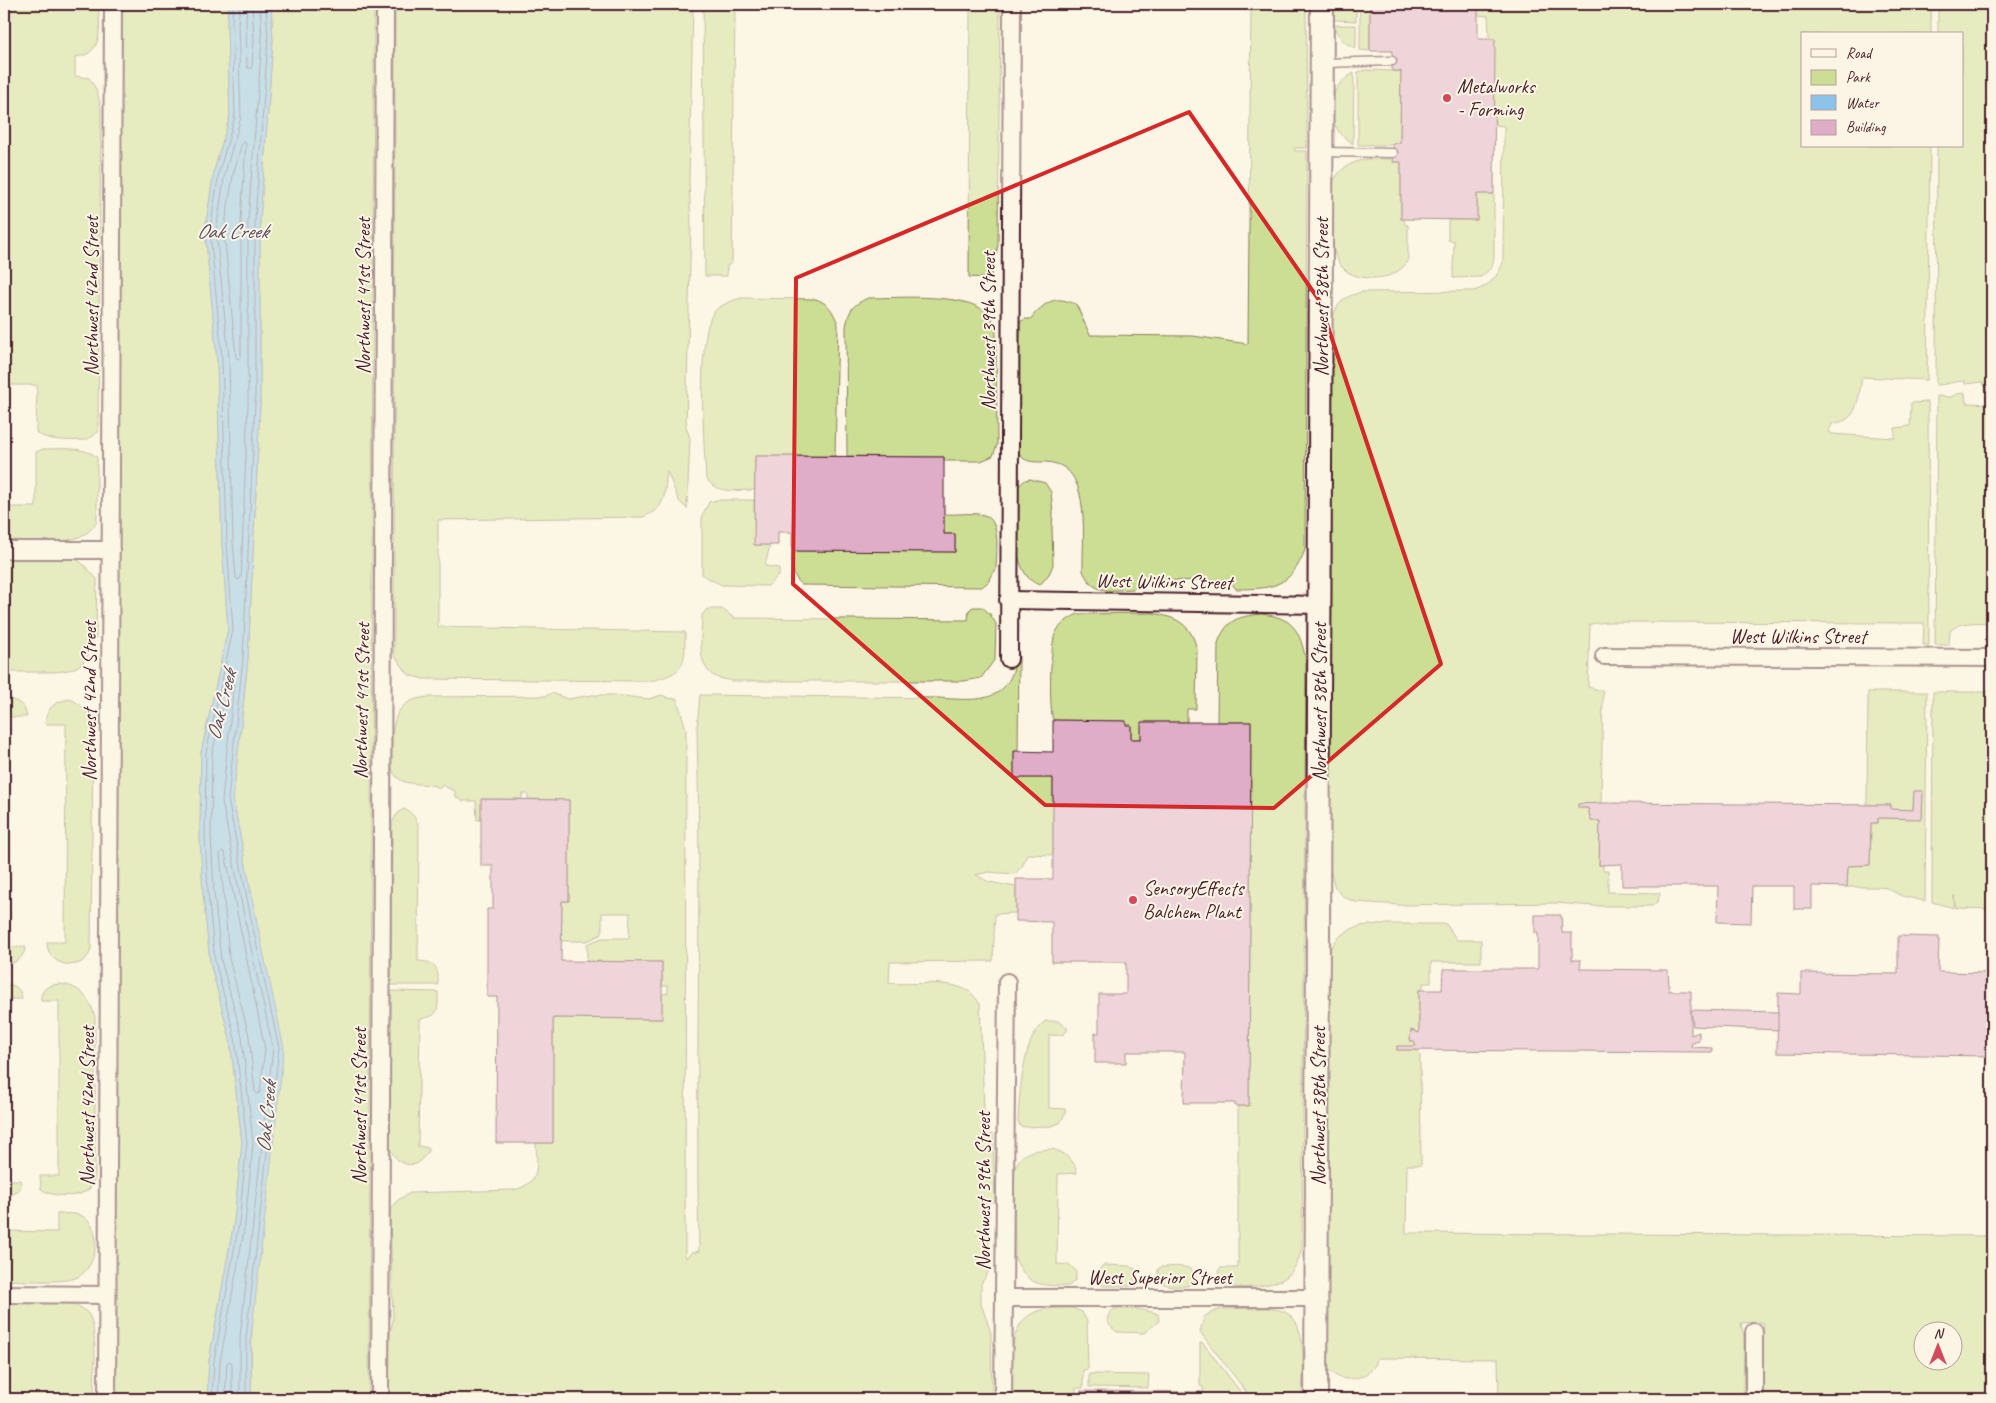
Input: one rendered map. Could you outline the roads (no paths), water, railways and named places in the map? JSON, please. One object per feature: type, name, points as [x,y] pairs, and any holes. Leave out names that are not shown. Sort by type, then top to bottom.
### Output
[{"type":"main road","name":"Northwest 38th Street","points":[[1316,1399],[1322,4]]},
{"type":"street","name":"Northwest 42nd Street","points":[[107,1399],[112,4]]},
{"type":"street","name":"Northwest 41st Street","points":[[380,1399],[385,4]]},
{"type":"street","name":"Northwest 39th Street","points":[[1009,658],[1012,4]]},
{"type":"street","points":[[4,550],[111,550]]},
{"type":"street","name":"West Wilkins Street","points":[[1008,600],[1320,606]]},
{"type":"street","name":"West Wilkins Street","points":[[1604,656],[1992,658]]},
{"type":"street","name":"Northwest 39th Street","points":[[1003,1399],[1007,982]]},
{"type":"street","points":[[4,1294],[107,1295]]},
{"type":"street","name":"West Superior Street","points":[[1004,1298],[1317,1298]]},
{"type":"street","points":[[1754,1332],[1754,1399]]},
{"type":"lane","points":[[1322,63],[1392,62]]},
{"type":"lane","points":[[1322,152],[1393,153]]},
{"type":"water","name":"Oak Creek","points":[[229,4],[271,4],[273,40],[260,220],[260,405],[248,659],[233,799],[284,1048],[251,1338],[251,1399],[207,1399],[209,1361],[234,1222],[242,1142],[230,1039],[210,962],[203,893],[200,836],[201,753],[228,629],[222,544],[217,360],[205,230],[214,171],[230,116],[227,22]]},
{"type":"place","name":"Metalworks - Forming","points":[[1447,98]]},
{"type":"place","name":"SensoryEffects Balchem Plant","points":[[1133,900]]}]
